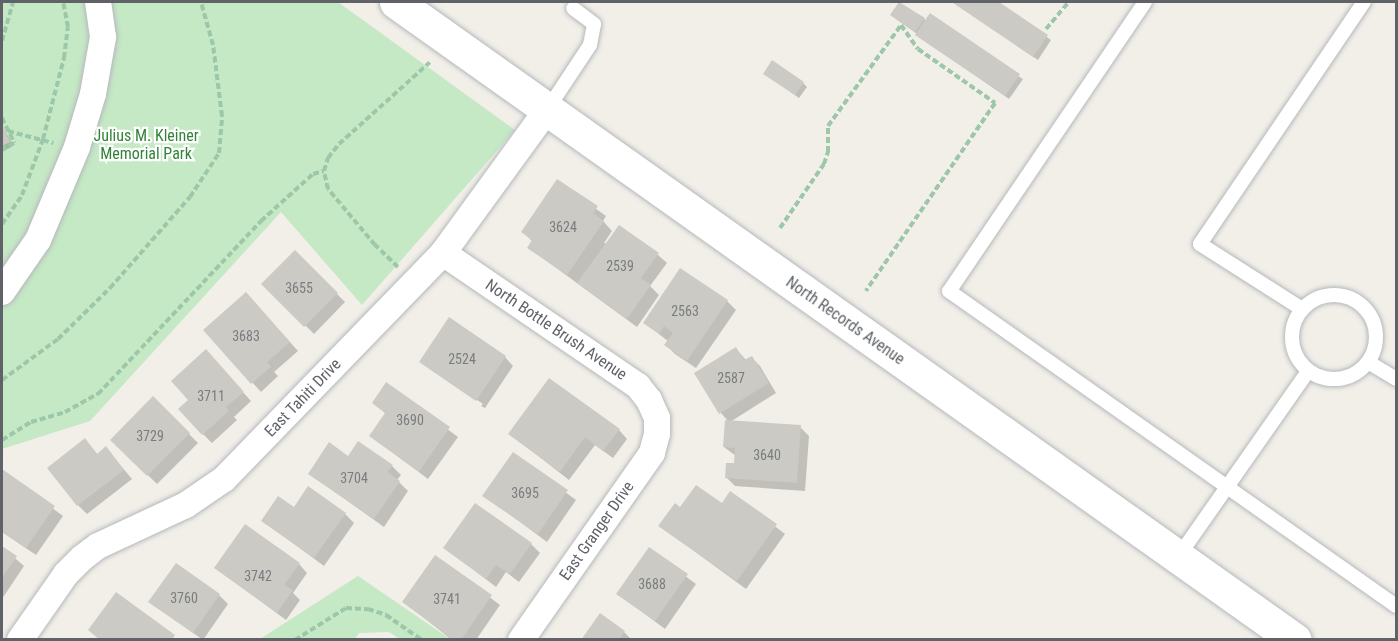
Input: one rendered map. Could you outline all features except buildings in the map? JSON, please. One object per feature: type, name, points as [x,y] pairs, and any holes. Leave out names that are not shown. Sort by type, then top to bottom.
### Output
[{"type":"street","points":[[2,292],[38,240],[77,147],[93,94],[103,37],[98,2]]},
{"type":"street","name":"North Records Avenue","points":[[396,2],[1295,639]]},
{"type":"street","name":"East Tahiti Drive","points":[[20,639],[66,574],[82,558],[98,546],[186,505],[224,479],[443,253],[547,110]]},
{"type":"street","name":"North Bottle Brush Avenue","points":[[443,253],[638,386],[650,400],[657,418]]},
{"type":"street","name":"East Granger Drive","points":[[521,639],[652,453],[657,434],[657,418]]},
{"type":"lane","points":[[1145,2],[949,291],[1396,606]]},
{"type":"lane","points":[[1302,309],[1200,244],[1364,2]]},
{"type":"lane","points":[[547,110],[590,45],[594,24],[573,8]]},
{"type":"lane","points":[[1327,296],[1341,296],[1360,305],[1373,321],[1376,336],[1374,350],[1368,362],[1359,371],[1340,379],[1320,377],[1308,371],[1299,361],[1293,342],[1295,322],[1302,309],[1314,300],[1327,296]]},
{"type":"lane","points":[[1368,362],[1396,380]]},
{"type":"lane","points":[[1178,556],[1308,371]]},
{"type":"path","points":[[2,41],[13,2]]},
{"type":"path","points":[[2,224],[22,195],[43,139],[64,57],[68,27],[63,2]]},
{"type":"path","points":[[2,380],[58,339],[110,288],[190,197],[219,153],[222,116],[213,45],[201,2]]},
{"type":"path","points":[[1046,29],[1069,2]]},
{"type":"path","points":[[2,19],[8,23]]},
{"type":"path","points":[[2,33],[8,23]]},
{"type":"path","points":[[780,228],[824,164],[828,152],[828,126],[901,25],[918,50],[995,103],[866,291]]},
{"type":"path","points":[[402,271],[375,245],[328,189],[324,171],[328,158],[339,144],[430,62]]},
{"type":"path","points":[[2,118],[14,143],[2,149]]},
{"type":"path","points":[[8,131],[63,146]]},
{"type":"path","points":[[2,440],[31,422],[65,412],[98,394],[261,222],[313,174],[324,171]]},
{"type":"path","points":[[295,639],[346,608],[357,608],[386,615],[423,639]]},
{"type":"green space","name":"Julius M. Kleiner Memorial Park","points":[[2,2],[338,2],[515,130],[362,305],[281,212],[90,421],[2,449]]},
{"type":"green space","points":[[358,576],[450,639],[400,639],[389,632],[359,633],[355,639],[260,639]]}]
